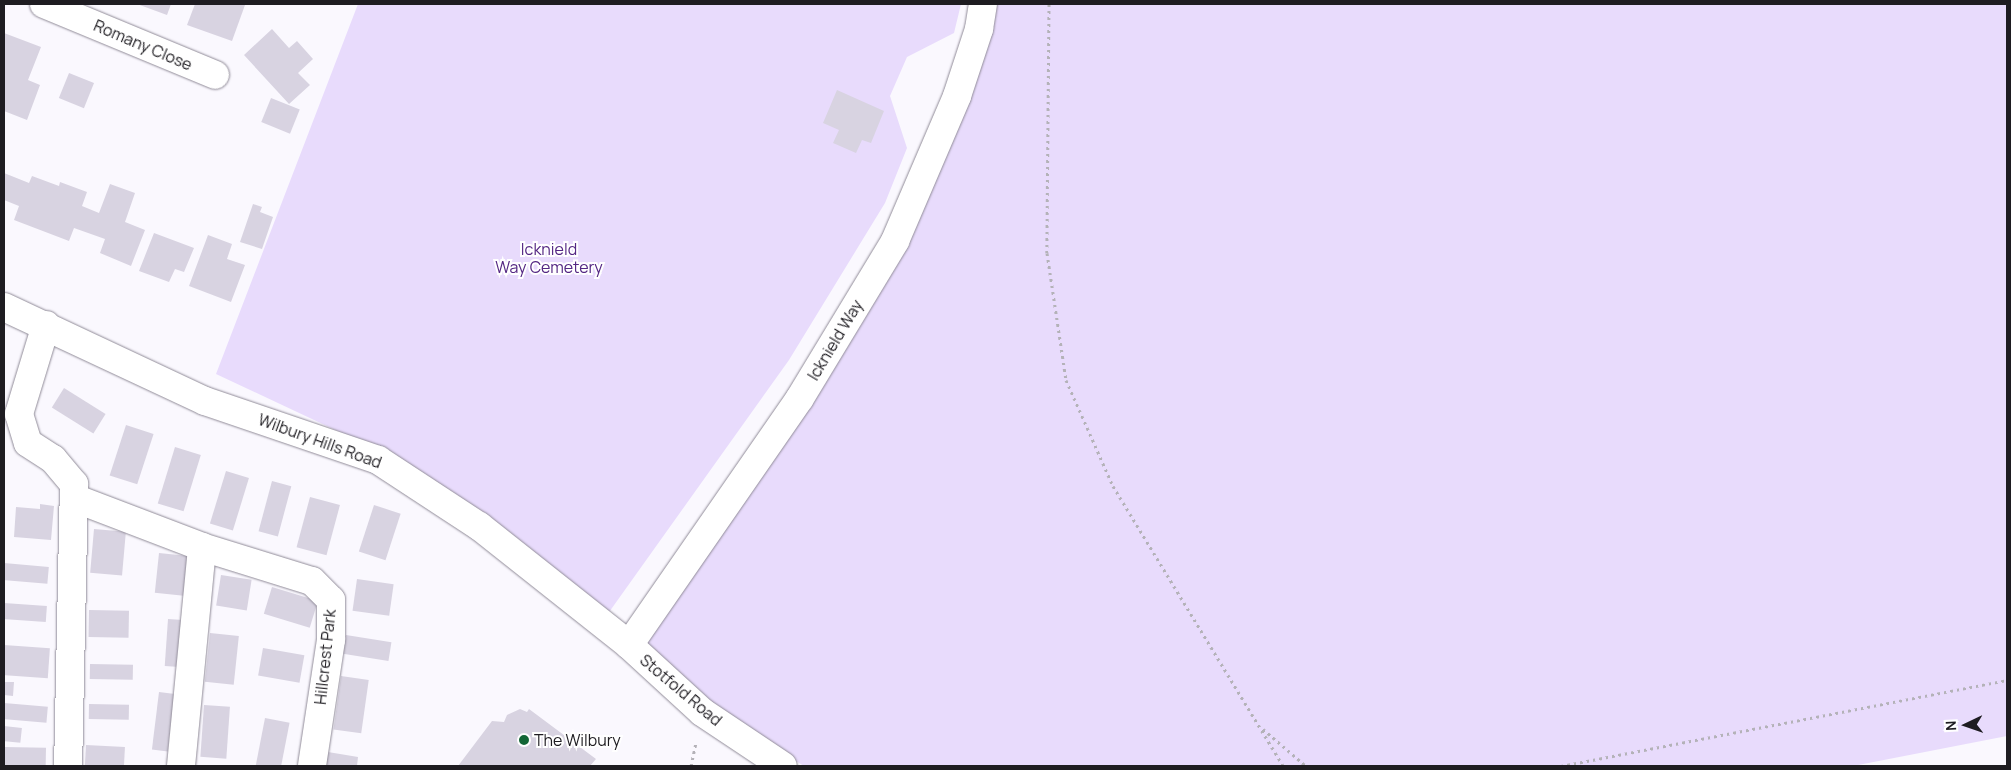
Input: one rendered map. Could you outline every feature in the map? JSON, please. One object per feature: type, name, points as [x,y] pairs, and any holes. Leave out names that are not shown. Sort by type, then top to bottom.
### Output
[{"type":"street","name":"Romany Close","points":[[44,4],[215,75]]},
{"type":"street","name":"Icknield Way","points":[[629,645],[800,398],[895,241],[957,96],[979,29],[983,4]]},
{"type":"street","name":"Wilbury Hills Road","points":[[4,307],[205,400],[378,460],[479,526],[629,645]]},
{"type":"street","points":[[46,326],[19,414],[28,443],[58,465],[74,484],[68,766]]},
{"type":"street","name":"Hillcrest Park","points":[[74,498],[202,547],[312,582],[331,600],[331,640],[312,766]]},
{"type":"street","points":[[182,766],[202,547]]},
{"type":"street","name":"Stotfold Road","points":[[629,645],[702,712],[783,766]]},
{"type":"path","points":[[1050,4],[1047,253],[1066,380],[1113,486],[1284,766]]},
{"type":"path","points":[[1561,766],[2007,680]]},
{"type":"path","points":[[1259,726],[1306,766]]},
{"type":"green space","name":"Icknield Way Cemetery","points":[[358,4],[961,4],[954,33],[907,57],[890,96],[907,148],[885,203],[789,360],[607,615],[380,451],[216,374]]},
{"type":"green space","points":[[992,4],[2007,4],[2007,736],[1853,766],[804,766],[705,705],[638,642],[807,400]]},
{"type":"building","points":[[137,4],[171,4],[167,15]]},
{"type":"building","points":[[195,4],[245,5],[232,41],[187,25]]},
{"type":"building","points":[[272,29],[289,48],[297,41],[313,59],[298,73],[310,85],[289,104],[244,55]]},
{"type":"building","points":[[4,33],[41,47],[28,80],[40,85],[27,120],[4,111]]},
{"type":"building","points":[[69,73],[94,83],[84,108],[59,98]]},
{"type":"building","points":[[837,90],[884,111],[871,143],[862,140],[856,153],[833,143],[839,130],[823,123]]},
{"type":"building","points":[[271,98],[300,110],[290,134],[261,122]]},
{"type":"building","points":[[4,173],[29,183],[32,176],[59,186],[60,182],[87,192],[82,206],[99,213],[110,184],[135,193],[125,222],[145,230],[131,266],[100,253],[105,239],[74,228],[69,241],[14,220],[19,206],[4,200]]},
{"type":"building","points":[[253,204],[262,207],[260,212],[273,217],[262,249],[240,242]]},
{"type":"building","points":[[154,233],[194,248],[184,272],[175,269],[169,282],[139,271]]},
{"type":"building","points":[[208,235],[232,244],[227,259],[245,265],[231,302],[189,286]]},
{"type":"building","points":[[64,388],[106,414],[93,433],[52,408]]},
{"type":"building","points":[[126,425],[154,434],[137,484],[110,475]]},
{"type":"building","points":[[175,447],[201,455],[184,511],[158,503]]},
{"type":"building","points":[[226,471],[249,478],[233,531],[210,524]]},
{"type":"building","points":[[272,481],[291,486],[278,536],[259,531]]},
{"type":"building","points":[[310,497],[340,505],[326,555],[297,547]]},
{"type":"building","points":[[40,504],[54,506],[51,540],[14,537],[16,507],[40,509]]},
{"type":"building","points":[[374,505],[401,514],[385,560],[359,552]]},
{"type":"building","points":[[94,529],[126,532],[122,576],[90,573]]},
{"type":"building","points":[[159,553],[188,556],[184,596],[155,593]]},
{"type":"building","points":[[4,563],[49,567],[47,584],[4,580]]},
{"type":"building","points":[[221,575],[252,580],[247,610],[216,606]]},
{"type":"building","points":[[357,579],[394,584],[389,616],[353,611]]},
{"type":"building","points":[[272,587],[318,601],[310,628],[264,614]]},
{"type":"building","points":[[4,603],[47,606],[46,622],[4,619]]},
{"type":"building","points":[[89,610],[129,611],[129,638],[89,637]]},
{"type":"building","points":[[168,619],[183,620],[180,667],[165,666]]},
{"type":"building","points":[[210,633],[239,636],[234,685],[205,682]]},
{"type":"building","points":[[346,635],[391,642],[388,661],[343,654]]},
{"type":"building","points":[[4,645],[50,648],[48,678],[4,675]]},
{"type":"building","points":[[263,648],[304,655],[299,683],[258,676]]},
{"type":"building","points":[[90,664],[133,665],[133,680],[90,679]]},
{"type":"building","points":[[341,676],[369,680],[361,733],[333,729]]},
{"type":"building","points":[[4,682],[14,682],[13,696],[4,695]]},
{"type":"building","points":[[159,692],[175,694],[168,752],[152,750]]},
{"type":"building","points":[[4,703],[48,707],[46,723],[4,719]]},
{"type":"building","points":[[89,704],[129,705],[129,720],[89,719]]},
{"type":"building","points":[[204,705],[230,707],[226,759],[200,757]]},
{"type":"building","name":"The Wilbury","points":[[520,709],[527,712],[529,709],[596,759],[590,766],[458,766],[492,721],[504,722],[507,715]]},
{"type":"building","points":[[265,718],[290,723],[281,766],[256,766]]},
{"type":"building","points":[[4,726],[22,728],[20,743],[4,741]]},
{"type":"building","points":[[86,745],[125,747],[124,766],[85,766]]},
{"type":"building","points":[[4,747],[46,748],[46,766],[4,766]]},
{"type":"building","points":[[328,752],[358,757],[357,766],[326,766]]},
{"type":"place","name":"The Wilbury","points":[[524,740]]}]
